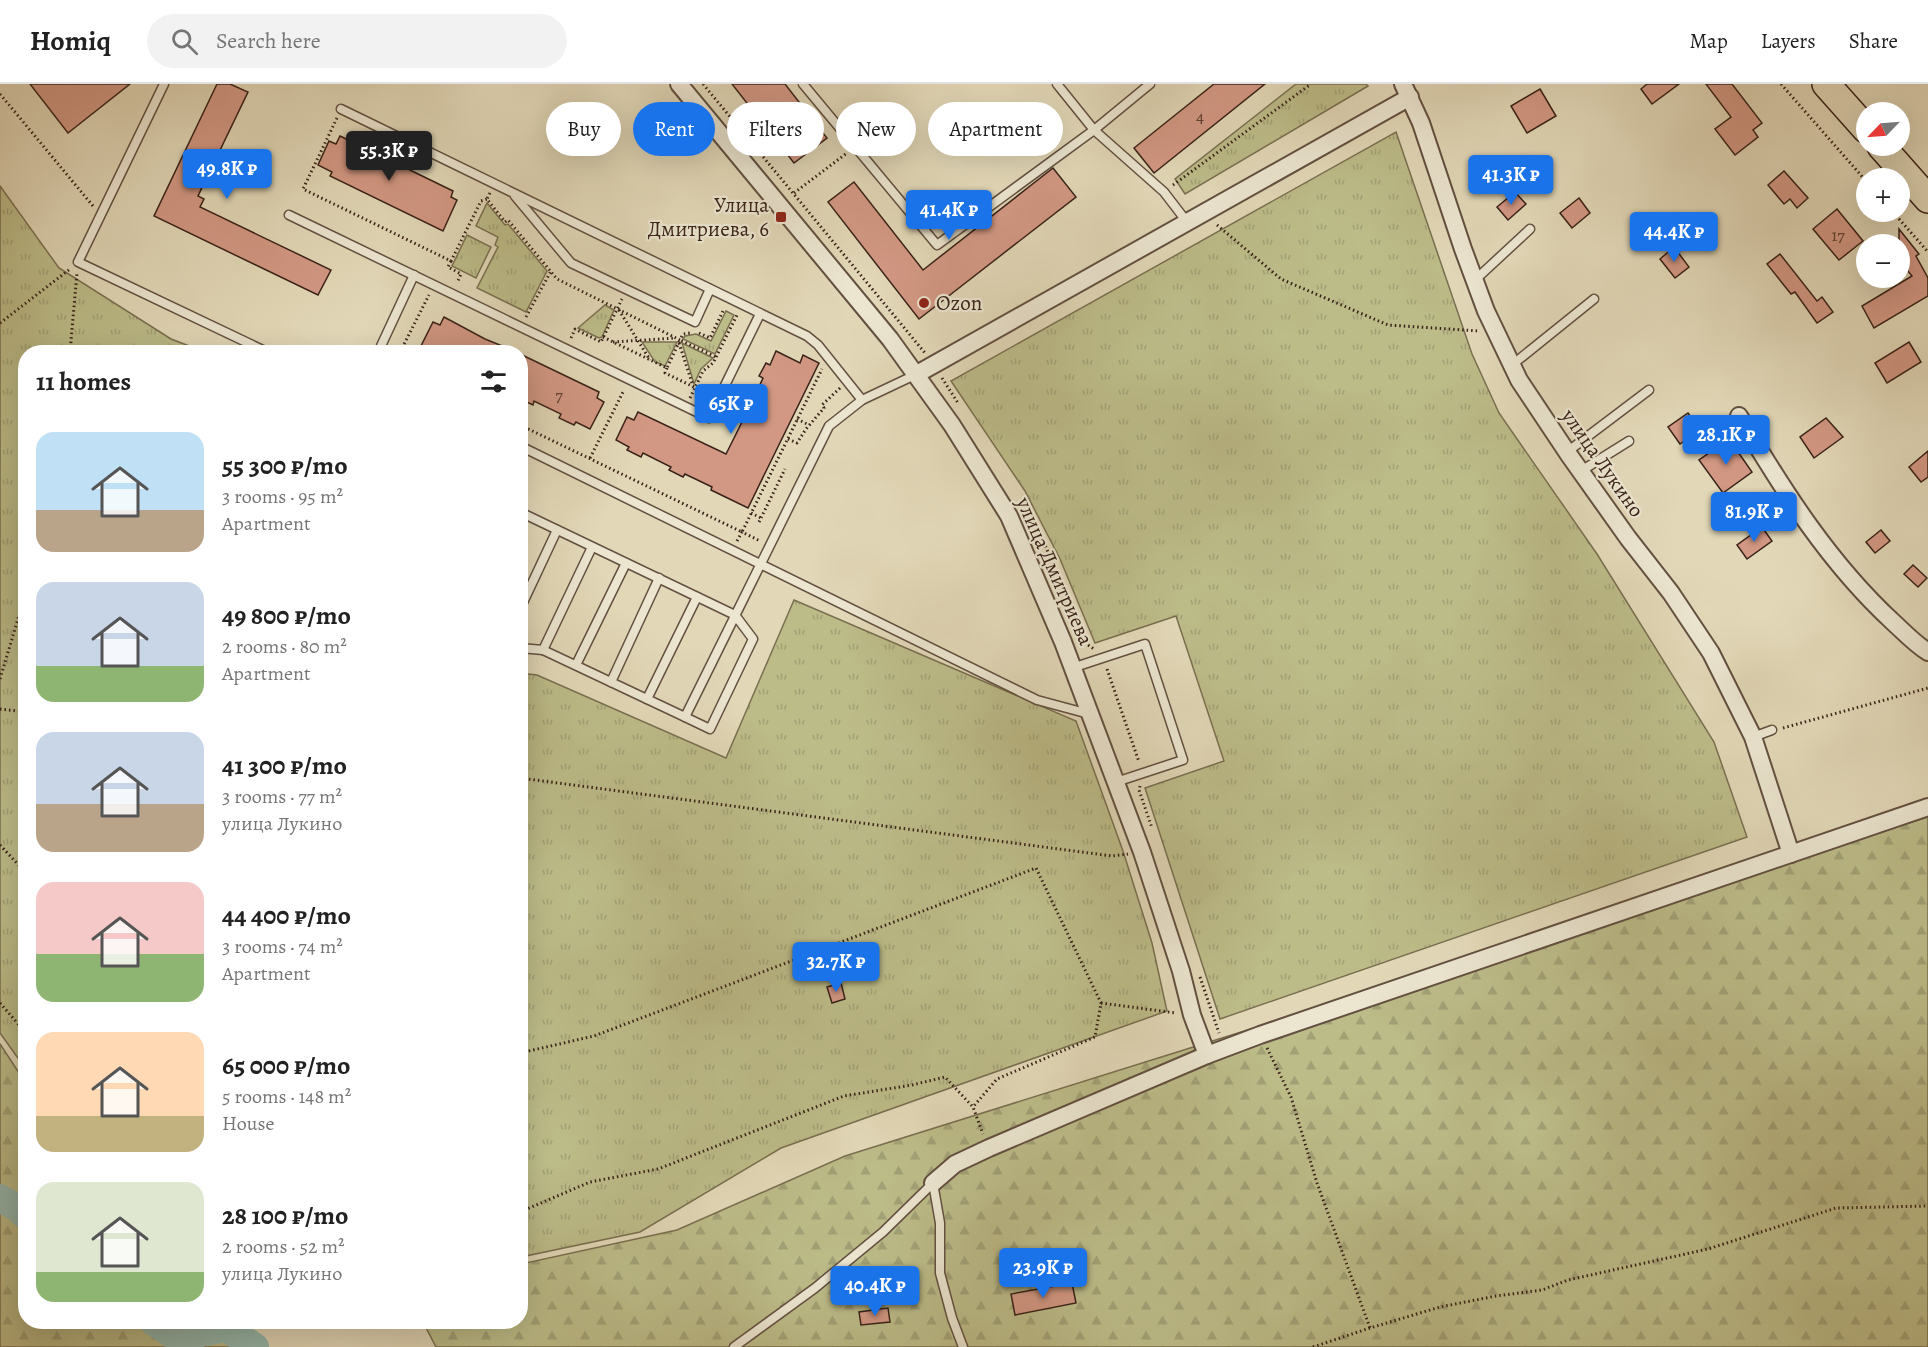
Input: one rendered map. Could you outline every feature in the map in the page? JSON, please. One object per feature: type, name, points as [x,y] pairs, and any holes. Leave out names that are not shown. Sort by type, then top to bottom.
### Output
[{"type":"main road","points":[[1826,84],[1856,118]]},
{"type":"main road","points":[[1890,156],[1928,200]]},
{"type":"street","name":"улица Дмитриева","points":[[679,84],[917,374],[1009,516],[1072,668],[1142,852],[1182,971],[1192,1015],[1207,1055]]},
{"type":"street","points":[[917,374],[1187,222],[1407,91]]},
{"type":"street","name":"улица Лукино","points":[[1407,91],[1421,123],[1486,310],[1519,380],[1567,452],[1671,593],[1711,653],[1753,737],[1791,854]]},
{"type":"street","points":[[1739,416],[1810,528],[1866,597],[1928,652]]},
{"type":"street","points":[[933,1183],[955,1164],[989,1148],[1207,1055],[1928,807]]},
{"type":"lane","points":[[164,84],[78,262],[252,345]]},
{"type":"lane","points":[[804,84],[836,123]]},
{"type":"lane","points":[[1058,84],[1094,130],[1164,192],[1187,222]]},
{"type":"lane","points":[[863,156],[937,245],[1094,130],[1150,84]]},
{"type":"lane","points":[[339,114],[512,192],[813,341],[862,400]]},
{"type":"lane","points":[[512,192],[571,263],[695,322],[710,289]]},
{"type":"lane","points":[[289,215],[709,418],[760,314]]},
{"type":"lane","points":[[1475,280],[1530,229]]},
{"type":"lane","points":[[381,345],[414,276]]},
{"type":"lane","points":[[1512,365],[1594,299]]},
{"type":"lane","points":[[686,717],[830,426],[862,400],[917,374]]},
{"type":"lane","points":[[1567,452],[1649,390]]},
{"type":"lane","points":[[1581,471],[1629,441]]},
{"type":"lane","points":[[528,450],[1037,700],[1090,715]]},
{"type":"lane","points":[[528,516],[735,615],[753,639],[710,729],[543,650],[528,649]]},
{"type":"lane","points":[[528,592],[557,530]]},
{"type":"lane","points":[[543,650],[592,547]]},
{"type":"lane","points":[[576,665],[626,563]]},
{"type":"lane","points":[[610,682],[659,578]]},
{"type":"lane","points":[[647,699],[697,597]]},
{"type":"lane","points":[[1072,668],[1145,644],[1184,760],[1116,782]]},
{"type":"lane","points":[[1753,737],[1772,730]]},
{"type":"lane","points":[[734,1347],[815,1288],[883,1232],[933,1183]]},
{"type":"lane","points":[[933,1183],[940,1222],[940,1273],[952,1318],[963,1347]]},
{"type":"path","points":[[703,84],[935,365]]},
{"type":"path","points":[[1164,192],[1311,84]]},
{"type":"path","points":[[1781,84],[1856,170]]},
{"type":"path","points":[[0,94],[101,215]]},
{"type":"path","points":[[339,114],[303,189],[451,261]]},
{"type":"path","points":[[794,193],[842,156]]},
{"type":"path","points":[[456,284],[461,274],[448,267],[481,201],[487,199],[490,193]]},
{"type":"path","points":[[487,199],[505,222],[508,220],[557,279],[716,357]]},
{"type":"path","points":[[1902,222],[1928,252]]},
{"type":"path","points":[[1217,225],[1281,279],[1388,325],[1479,331]]},
{"type":"path","points":[[0,323],[78,262]]},
{"type":"path","points":[[71,345],[78,262]]},
{"type":"path","points":[[534,323],[525,318],[551,271]]},
{"type":"path","points":[[694,387],[665,373],[683,334],[695,331],[710,338],[725,308]]},
{"type":"path","points":[[570,339],[575,329],[601,342],[618,309]]},
{"type":"path","points":[[618,309],[650,360]]},
{"type":"path","points":[[686,407],[694,387],[703,371],[713,363],[738,314]]},
{"type":"path","points":[[603,338],[667,368]]},
{"type":"path","points":[[612,342],[679,340]]},
{"type":"path","points":[[679,340],[694,387]]},
{"type":"path","points":[[733,551],[824,365]]},
{"type":"path","points":[[590,458],[625,387]]},
{"type":"path","points":[[787,439],[797,443],[824,408],[822,405],[842,387]]},
{"type":"path","points":[[797,419],[809,425]]},
{"type":"path","points":[[528,428],[770,546]]},
{"type":"path","points":[[751,513],[760,520],[784,469]]},
{"type":"path","points":[[761,492],[771,497]]},
{"type":"path","points":[[0,679],[18,619]]},
{"type":"path","points":[[1772,730],[1928,688]]},
{"type":"path","points":[[0,709],[18,711]]},
{"type":"path","points":[[528,779],[1112,856],[1142,852]]},
{"type":"path","points":[[0,845],[18,864]]},
{"type":"path","points":[[528,1051],[594,1035],[1036,868],[1101,1003],[1095,1036],[997,1079],[973,1107]]},
{"type":"path","points":[[1101,1003],[1192,1015]]},
{"type":"path","points":[[0,1004],[18,1024]]},
{"type":"path","points":[[1260,1035],[1291,1097],[1317,1183],[1370,1328]]},
{"type":"path","points":[[528,1209],[590,1182],[658,1169],[844,1096],[945,1077],[973,1107],[989,1148]]},
{"type":"path","points":[[1313,1347],[1440,1307],[1542,1290],[1568,1280],[1708,1250],[1836,1208],[1928,1206]]},
{"type":"green space","points":[[1296,84],[1366,84],[1368,86],[1185,194],[1175,179]]},
{"type":"green space","points":[[1396,132],[1472,354],[1499,413],[1597,554],[1714,742],[1747,837],[1220,1019],[1145,788],[1224,761],[1176,616],[1095,643],[1060,559],[1025,491],[951,381]]},
{"type":"green space","points":[[0,186],[59,268],[171,339],[187,345],[18,345],[18,1058],[0,1033]]},
{"type":"green space","points":[[487,203],[505,225],[508,224],[547,271],[526,312],[477,288],[498,247],[495,245],[498,237],[476,226]]},
{"type":"green space","points":[[467,235],[491,247],[476,278],[452,266]]},
{"type":"green space","points":[[605,305],[614,310],[602,337],[599,338],[578,328]]},
{"type":"green space","points":[[726,311],[734,315],[715,354],[683,339],[685,336],[696,334],[711,341]]},
{"type":"green space","points":[[642,342],[677,342],[665,366],[655,362]]},
{"type":"green space","points":[[682,343],[713,358],[701,369],[694,384]]},
{"type":"green space","points":[[794,600],[1076,721],[1123,851],[1152,943],[1167,1011],[781,1148],[640,1232],[528,1256],[528,674],[537,675],[726,758]]},
{"type":"green space","points":[[1928,817],[1928,1347],[436,1347],[427,1329],[528,1329],[528,1262],[677,1230],[845,1156]]},
{"type":"green space","points":[[0,1044],[18,1071],[18,1329],[236,1329],[250,1347],[0,1347]]},
{"type":"building","points":[[30,84],[130,84],[68,133]]},
{"type":"building","points":[[217,84],[230,84],[248,92],[198,196],[204,199],[200,207],[331,270],[318,295],[154,216]]},
{"type":"building","points":[[732,84],[785,84],[799,102],[746,102]]},
{"type":"building","points":[[1214,84],[1265,84],[1154,173],[1134,148]]},
{"type":"building","points":[[1647,84],[1679,84],[1652,104],[1641,89]]},
{"type":"building","points":[[1706,84],[1732,84],[1762,123],[1753,130],[1758,137],[1735,155],[1715,129],[1731,117]]},
{"type":"building","points":[[1540,89],[1556,116],[1527,133],[1511,106]]},
{"type":"building","points":[[340,136],[453,191],[451,197],[457,200],[443,231],[330,176],[332,172],[318,165],[329,141],[336,144]]},
{"type":"building","points":[[789,156],[803,156],[794,163]]},
{"type":"building","points":[[1053,168],[1076,197],[919,319],[828,202],[854,182],[923,270]]},
{"type":"building","points":[[1784,171],[1808,198],[1797,208],[1790,199],[1784,204],[1768,185]]},
{"type":"building","points":[[1515,192],[1526,204],[1508,220],[1497,207]]},
{"type":"building","points":[[1579,198],[1590,213],[1572,228],[1560,213]]},
{"type":"building","points":[[1837,209],[1857,234],[1856,247],[1839,260],[1813,229]]},
{"type":"building","points":[[1910,243],[1919,254],[1916,256],[1928,278],[1928,296],[1874,328],[1862,306],[1892,288],[1910,288],[1912,276],[1910,274]]},
{"type":"building","points":[[1674,247],[1689,267],[1675,278],[1660,259]]},
{"type":"building","points":[[1780,254],[1817,301],[1822,297],[1833,312],[1817,323],[1795,292],[1791,294],[1767,264]]},
{"type":"building","points":[[444,317],[500,345],[422,345],[433,322],[440,325]]},
{"type":"building","points":[[1909,342],[1921,362],[1887,383],[1875,363]]},
{"type":"building","points":[[776,351],[800,363],[803,355],[819,363],[748,508],[685,474],[683,477],[669,470],[671,467],[643,453],[641,457],[627,450],[629,447],[616,440],[627,417],[634,420],[638,412],[726,454],[743,420],[739,419],[746,404],[750,406],[763,378],[759,376],[766,363],[770,365]]},
{"type":"building","points":[[528,358],[599,392],[597,398],[604,402],[590,429],[576,422],[574,425],[559,418],[561,414],[534,401],[533,405],[528,403]]},
{"type":"building","points":[[1688,413],[1700,430],[1680,444],[1668,427]]},
{"type":"building","points":[[1826,418],[1843,437],[1814,458],[1800,437]]},
{"type":"building","points":[[1729,439],[1752,472],[1723,493],[1699,460]]},
{"type":"building","points":[[1928,451],[1928,477],[1921,482],[1909,467]]},
{"type":"building","points":[[1762,527],[1772,541],[1747,559],[1737,545]]},
{"type":"building","points":[[1881,530],[1890,541],[1875,553],[1866,542]]},
{"type":"building","points":[[1913,565],[1927,578],[1918,587],[1904,574]]},
{"type":"building","points":[[841,983],[845,999],[832,1003],[827,987]]},
{"type":"building","points":[[1072,1283],[1076,1303],[1015,1315],[1011,1294]]},
{"type":"building","points":[[888,1308],[890,1322],[861,1325],[859,1312]]},
{"type":"waterway","points":[[0,1198],[18,1208]]},
{"type":"waterway","points":[[164,1329],[180,1340],[189,1340],[199,1333],[221,1329]]},
{"type":"waterway","points":[[228,1329],[255,1347]]},
{"type":"place","name":"Улица Дмитриева, 6","points":[[781,217]]},
{"type":"place","name":"Ozon","points":[[924,303]]}]
